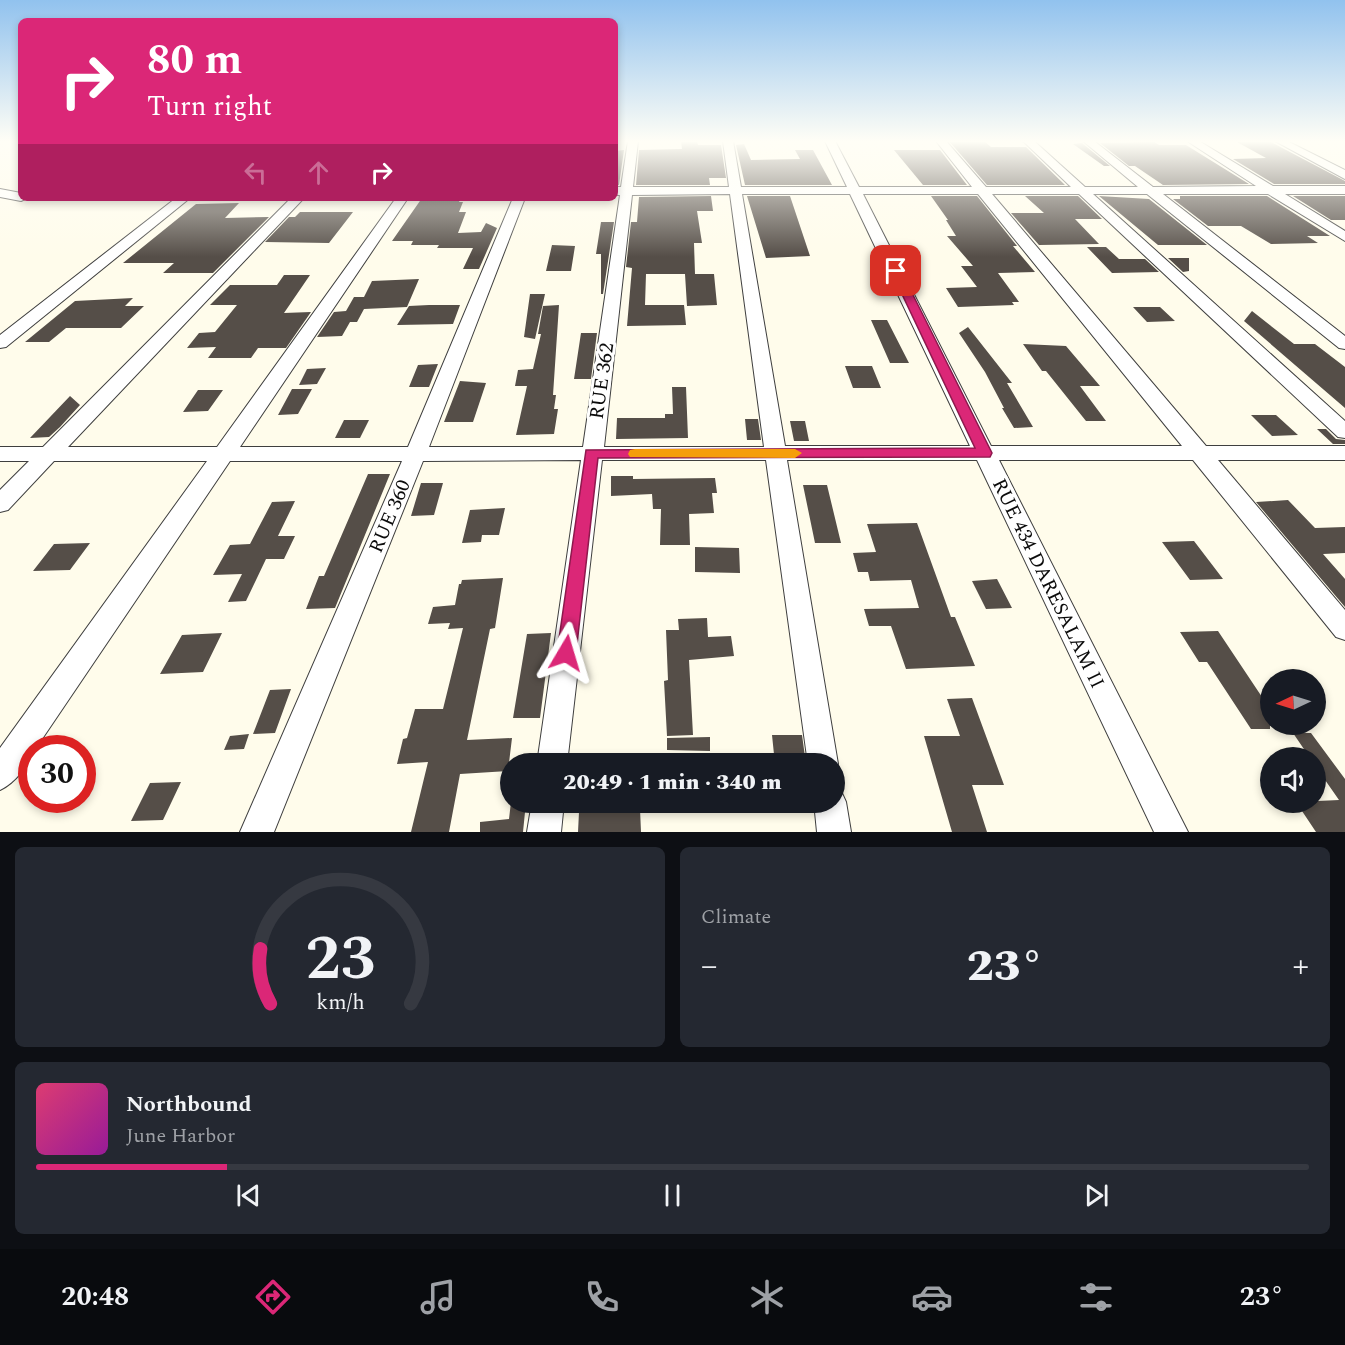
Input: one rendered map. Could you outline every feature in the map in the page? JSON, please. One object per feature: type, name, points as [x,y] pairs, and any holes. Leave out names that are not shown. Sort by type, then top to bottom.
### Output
[{"type":"street","points":[[735,180],[822,753]]},
{"type":"street","name":"RUE 434 DARESALAM II","points":[[851,180],[1170,832]]},
{"type":"street","points":[[973,180],[1345,629]]},
{"type":"street","points":[[1069,180],[1345,432]]},
{"type":"street","points":[[1137,180],[1345,344]]},
{"type":"street","points":[[1256,180],[1345,237]]},
{"type":"street","points":[[622,191],[1345,190]]},
{"type":"street","name":"RUE 362","points":[[553,753],[622,191]]},
{"type":"street","points":[[0,193],[18,196]]},
{"type":"street","points":[[0,343],[180,201]]},
{"type":"street","points":[[0,504],[295,201]]},
{"type":"street","points":[[0,774],[400,201]]},
{"type":"street","name":"RUE 360","points":[[257,832],[518,201]]},
{"type":"street","points":[[0,454],[1345,453]]},
{"type":"street","points":[[544,832],[547,813]]},
{"type":"street","points":[[831,813],[834,832]]},
{"type":"building","points":[[636,180],[709,180],[710,185],[636,185]]},
{"type":"building","points":[[744,180],[829,180],[832,185],[745,185]]},
{"type":"building","points":[[919,180],[963,180],[967,185],[923,185]]},
{"type":"building","points":[[983,180],[1060,180],[1065,185],[987,185]]},
{"type":"building","points":[[1155,180],[1242,180],[1249,184],[1163,185]]},
{"type":"building","points":[[1267,180],[1345,181],[1345,184],[1274,184]]},
{"type":"building","points":[[711,196],[713,211],[697,211],[702,243],[694,243],[695,274],[714,274],[717,305],[687,306],[685,274],[646,274],[645,305],[684,305],[686,325],[627,326],[632,268],[626,267],[631,222],[637,222],[639,197]]},
{"type":"building","points":[[747,196],[790,196],[810,256],[766,258]]},
{"type":"building","points":[[931,196],[977,196],[1035,272],[998,273],[1019,302],[1012,302],[1014,305],[958,307],[946,288],[977,287],[961,266],[973,266],[947,236],[956,236]]},
{"type":"building","points":[[1025,196],[1078,196],[1102,219],[1075,219],[1099,244],[1039,245],[1011,213],[1044,213]]},
{"type":"building","points":[[1099,196],[1149,199],[1207,245],[1158,245]]},
{"type":"building","points":[[1180,196],[1267,196],[1330,236],[1307,236],[1318,243],[1271,244],[1241,226],[1208,226],[1173,199],[1180,199]]},
{"type":"building","points":[[1293,196],[1345,196],[1345,220],[1331,220]]},
{"type":"building","points":[[420,201],[463,202],[459,212],[466,212],[458,233],[481,232],[486,223],[497,228],[479,269],[463,269],[473,248],[437,248],[439,245],[411,245],[413,241],[392,241]]},
{"type":"building","points":[[239,203],[225,218],[269,217],[213,273],[163,273],[174,263],[123,263],[196,204]]},
{"type":"building","points":[[300,212],[353,212],[329,243],[265,242],[289,217],[295,217]]},
{"type":"building","points":[[601,222],[614,222],[603,294],[601,294],[601,254],[596,254]]},
{"type":"building","points":[[552,245],[575,246],[571,271],[546,271]]},
{"type":"building","points":[[1087,247],[1106,247],[1119,259],[1145,259],[1159,272],[1112,273]]},
{"type":"building","points":[[1168,258],[1189,258],[1189,271],[1183,272]]},
{"type":"building","points":[[284,275],[310,275],[284,313],[311,312],[286,348],[258,348],[251,358],[208,358],[216,347],[187,348],[199,333],[215,332],[237,305],[210,305],[230,285],[277,285]]},
{"type":"building","points":[[419,279],[407,307],[364,309],[357,322],[350,322],[342,336],[317,337],[334,312],[346,311],[354,297],[364,297],[372,281]]},
{"type":"building","points":[[530,294],[545,294],[535,339],[524,337]]},
{"type":"building","points":[[133,298],[125,306],[144,306],[121,328],[66,328],[49,342],[25,342],[75,301]]},
{"type":"building","points":[[460,305],[453,324],[397,325],[409,306]]},
{"type":"building","points":[[559,305],[553,395],[556,395],[554,409],[558,409],[554,434],[516,435],[527,386],[515,386],[518,370],[533,369],[541,334],[538,334],[543,306]]},
{"type":"building","points":[[1133,307],[1160,307],[1175,321],[1147,322]]},
{"type":"building","points":[[1252,311],[1294,344],[1315,344],[1345,367],[1345,408],[1244,321]]},
{"type":"building","points":[[871,320],[887,320],[909,363],[890,363]]},
{"type":"building","points":[[968,327],[1012,383],[1007,383],[1033,427],[1014,428],[985,372],[959,333]]},
{"type":"building","points":[[581,333],[597,333],[591,379],[574,379]]},
{"type":"building","points":[[1023,344],[1066,346],[1100,386],[1080,386],[1106,421],[1086,421],[1046,371],[1042,371]]},
{"type":"building","points":[[438,364],[429,387],[409,387],[418,365]]},
{"type":"building","points":[[845,366],[872,366],[881,388],[853,388]]},
{"type":"building","points":[[326,368],[317,384],[299,385],[307,369]]},
{"type":"building","points":[[460,381],[486,383],[473,422],[444,422]]},
{"type":"building","points":[[672,387],[686,387],[688,438],[616,439],[617,418],[665,418],[665,414],[673,414]]},
{"type":"building","points":[[292,389],[312,389],[298,414],[278,415]]},
{"type":"building","points":[[198,390],[223,390],[208,411],[183,412]]},
{"type":"building","points":[[70,396],[80,405],[60,427],[49,437],[30,438]]},
{"type":"building","points":[[1251,415],[1276,415],[1298,435],[1272,436]]},
{"type":"building","points":[[745,419],[758,419],[761,440],[747,440]]},
{"type":"building","points":[[344,420],[369,420],[360,438],[335,438]]},
{"type":"building","points":[[790,421],[805,421],[809,441],[794,441]]},
{"type":"building","points":[[1317,429],[1326,429],[1336,439],[1345,440],[1345,444],[1333,444]]},
{"type":"building","points":[[368,474],[390,474],[335,608],[306,609],[319,576],[324,576]]},
{"type":"building","points":[[611,476],[633,476],[633,479],[715,478],[717,493],[712,493],[714,513],[689,514],[690,545],[660,545],[661,509],[653,509],[652,494],[611,496]]},
{"type":"building","points":[[421,483],[443,483],[434,515],[411,516]]},
{"type":"building","points":[[803,485],[827,485],[841,543],[815,543]]},
{"type":"building","points":[[1288,500],[1315,528],[1345,527],[1345,553],[1323,554],[1345,579],[1345,607],[1256,502]]},
{"type":"building","points":[[295,501],[278,536],[295,536],[284,559],[266,559],[246,601],[228,602],[242,574],[213,575],[230,545],[250,544],[272,502]]},
{"type":"building","points":[[505,508],[499,535],[482,535],[481,542],[462,543],[470,510]]},
{"type":"building","points":[[917,523],[951,617],[955,617],[975,666],[906,669],[891,626],[869,626],[864,609],[919,608],[911,580],[870,581],[868,572],[858,572],[853,553],[876,552],[867,524]]},
{"type":"building","points":[[1194,541],[1223,579],[1190,580],[1162,542]]},
{"type":"building","points":[[90,543],[70,570],[33,571],[54,544]]},
{"type":"building","points":[[695,547],[739,548],[740,573],[695,572]]},
{"type":"building","points":[[503,578],[495,628],[490,629],[467,740],[512,738],[510,753],[500,753],[500,772],[460,774],[449,832],[411,832],[428,762],[397,764],[403,739],[407,738],[415,709],[443,709],[463,628],[448,629],[450,623],[428,624],[433,607],[455,605],[459,584],[462,580]]},
{"type":"building","points":[[997,579],[1012,608],[986,609],[972,581]]},
{"type":"building","points":[[707,618],[708,637],[731,636],[734,656],[689,660],[693,735],[667,736],[664,681],[668,680],[666,630],[679,630],[678,619]]},
{"type":"building","points":[[1218,631],[1260,694],[1260,729],[1251,729],[1207,662],[1199,662],[1180,632]]},
{"type":"building","points":[[222,633],[203,672],[160,674],[182,635]]},
{"type":"building","points":[[551,633],[540,718],[513,718],[527,634]]},
{"type":"building","points":[[291,689],[275,733],[253,734],[270,690]]},
{"type":"building","points":[[972,698],[1004,785],[972,785],[987,832],[952,832],[924,736],[960,736],[947,699]]},
{"type":"building","points":[[249,734],[244,749],[224,750],[230,736]]},
{"type":"building","points":[[772,735],[802,735],[804,753],[774,753]]},
{"type":"building","points":[[1294,735],[1312,735],[1321,747],[1303,747]]},
{"type":"building","points":[[710,737],[710,751],[667,750],[667,738]]},
{"type":"building","points":[[1326,753],[1345,779],[1345,832],[1316,832],[1303,813],[1326,813],[1326,801],[1339,800],[1326,781]]},
{"type":"building","points":[[181,782],[163,820],[131,821],[150,783]]},
{"type":"building","points":[[510,813],[525,813],[523,832],[480,832],[480,822],[509,819]]},
{"type":"building","points":[[579,813],[640,813],[641,832],[578,832]]},
{"type":"slow traffic","points":[[635,454],[795,453]]},
{"type":"route","points":[[566,653],[591,454],[985,453],[896,271]]}]
